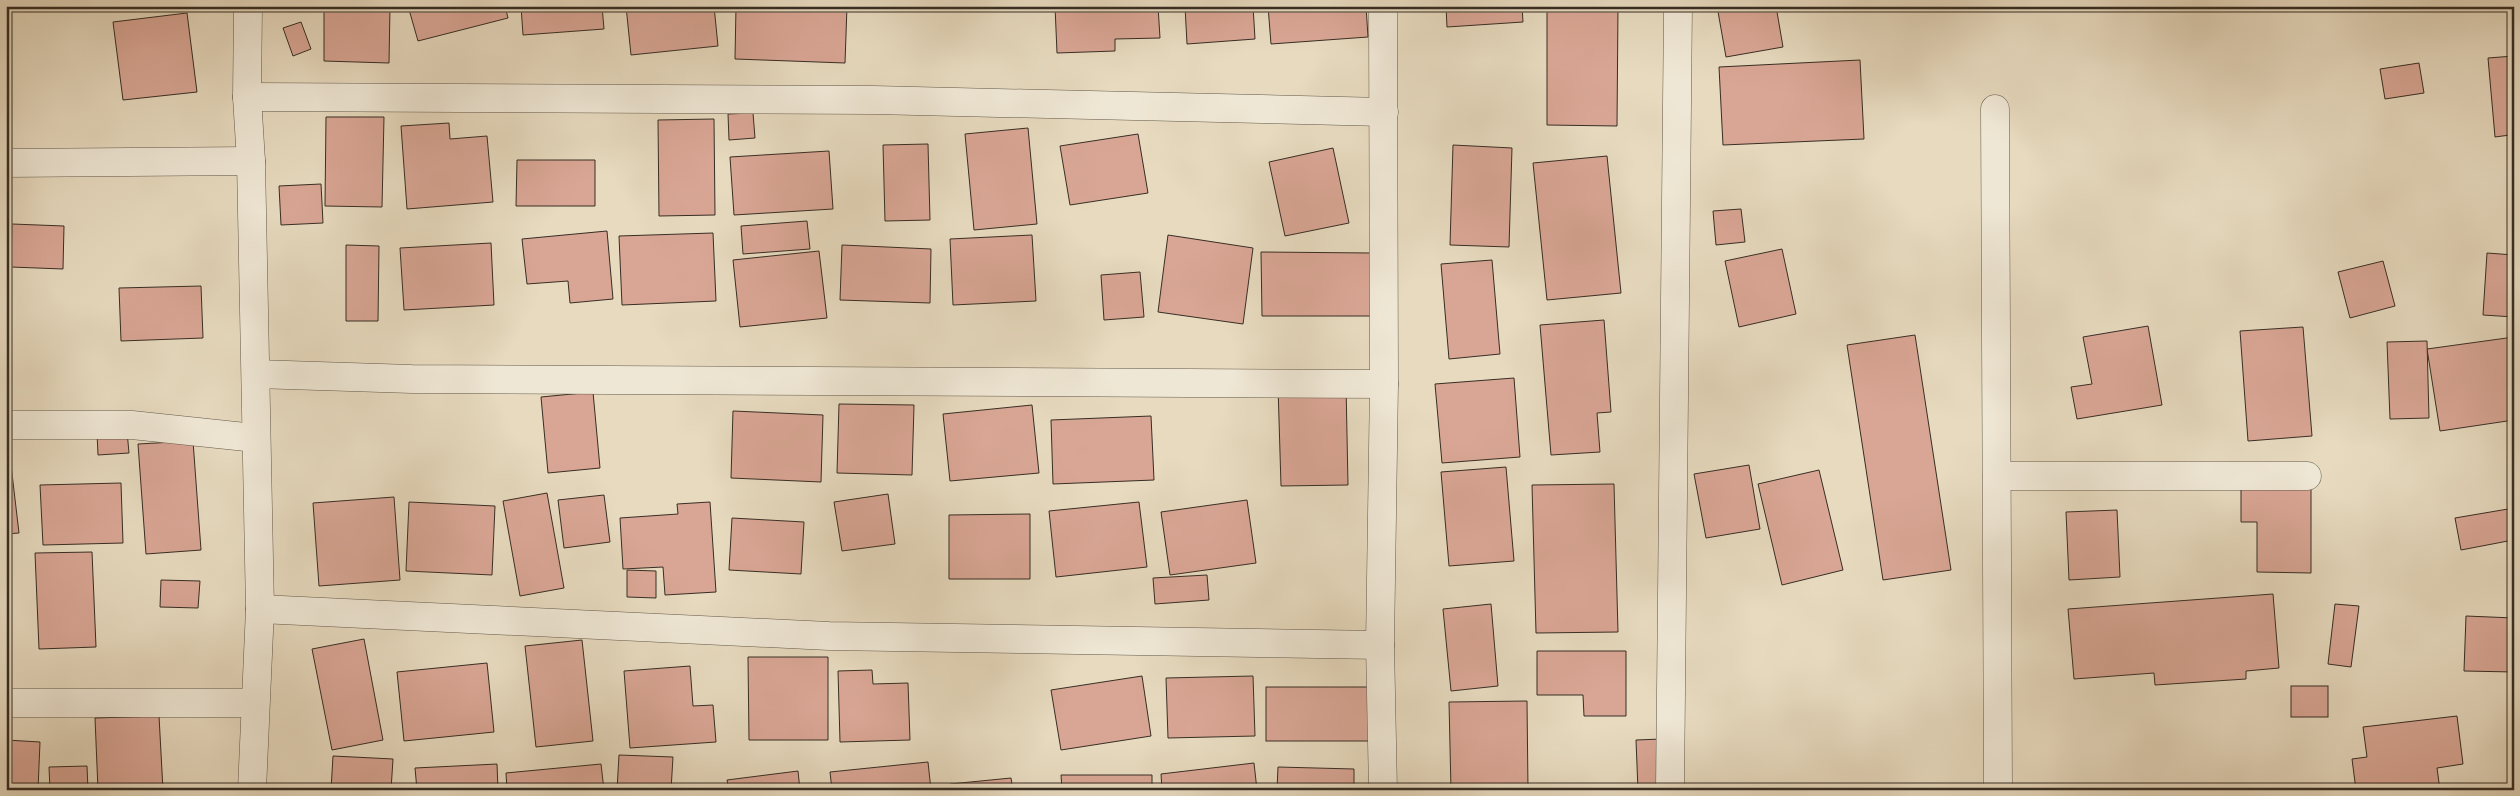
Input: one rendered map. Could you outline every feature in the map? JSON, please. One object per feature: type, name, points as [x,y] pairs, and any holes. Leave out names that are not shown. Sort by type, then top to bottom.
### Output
[{"type":"street","points":[[248,6],[247,97],[251,161],[260,609],[252,790]]},
{"type":"street","points":[[1383,6],[1384,384],[1380,645],[1383,790]]},
{"type":"street","points":[[1670,790],[1678,6]]},
{"type":"street","points":[[247,97],[874,100],[1384,112]]},
{"type":"street","points":[[1995,109],[1998,790]]},
{"type":"street","points":[[6,163],[251,161]]},
{"type":"street","points":[[256,374],[412,379],[1384,384]]},
{"type":"street","points":[[6,425],[132,425],[256,438]]},
{"type":"street","points":[[1997,476],[2307,476]]},
{"type":"street","points":[[260,609],[829,636],[1380,645]]},
{"type":"street","points":[[6,703],[255,703]]},
{"type":"building","points":[[324,6],[390,6],[389,63],[324,61]]},
{"type":"building","points":[[408,6],[505,6],[508,18],[418,41]]},
{"type":"building","points":[[521,6],[602,6],[604,29],[523,35]]},
{"type":"building","points":[[626,6],[714,6],[718,46],[631,55]]},
{"type":"building","points":[[736,6],[847,6],[845,63],[735,59]]},
{"type":"building","points":[[1055,6],[1158,6],[1160,38],[1115,39],[1115,51],[1057,53]]},
{"type":"building","points":[[1185,6],[1253,6],[1255,39],[1187,44]]},
{"type":"building","points":[[1268,6],[1366,6],[1368,37],[1271,44]]},
{"type":"building","points":[[1446,6],[1522,6],[1523,22],[1447,27]]},
{"type":"building","points":[[1547,6],[1618,6],[1617,126],[1547,125]]},
{"type":"building","points":[[1717,6],[1776,6],[1783,47],[1726,57]]},
{"type":"building","points":[[187,13],[197,92],[123,100],[113,22]]},
{"type":"building","points":[[301,22],[311,49],[293,56],[283,28]]},
{"type":"building","points":[[2514,56],[2514,178],[2510,135],[2495,137],[2488,58]]},
{"type":"building","points":[[1860,60],[1864,139],[1723,145],[1719,67]]},
{"type":"building","points":[[2419,63],[2424,93],[2385,99],[2380,69]]},
{"type":"building","points":[[753,113],[755,138],[729,140],[728,114]]},
{"type":"building","points":[[326,117],[384,117],[382,207],[325,206]]},
{"type":"building","points":[[714,119],[715,215],[659,216],[658,120]]},
{"type":"building","points":[[449,123],[450,139],[487,136],[493,202],[407,209],[401,126]]},
{"type":"building","points":[[1028,128],[1037,224],[974,230],[965,134]]},
{"type":"building","points":[[1138,134],[1148,193],[1070,205],[1060,146]]},
{"type":"building","points":[[928,144],[930,220],[885,221],[883,145]]},
{"type":"building","points":[[1453,145],[1512,148],[1509,247],[1450,245]]},
{"type":"building","points":[[1333,148],[1349,223],[1285,236],[1269,162]]},
{"type":"building","points":[[829,151],[833,209],[734,215],[730,157]]},
{"type":"building","points":[[1607,156],[1621,293],[1547,300],[1533,163]]},
{"type":"building","points":[[517,160],[595,160],[595,206],[516,206]]},
{"type":"building","points":[[321,184],[323,223],[281,225],[279,186]]},
{"type":"building","points":[[1741,209],[1745,242],[1716,245],[1713,211]]},
{"type":"building","points":[[807,221],[810,249],[743,254],[741,226]]},
{"type":"building","points":[[12,224],[64,226],[63,269],[11,267]]},
{"type":"building","points":[[607,231],[613,299],[570,303],[568,281],[527,284],[522,239]]},
{"type":"building","points":[[713,233],[716,301],[622,305],[619,236]]},
{"type":"building","points":[[1032,235],[1036,301],[953,305],[950,239]]},
{"type":"building","points":[[1168,235],[1253,248],[1243,324],[1158,312]]},
{"type":"building","points":[[491,243],[494,305],[404,310],[400,248]]},
{"type":"building","points":[[346,245],[379,246],[378,321],[346,321]]},
{"type":"building","points":[[842,245],[931,249],[930,303],[840,300]]},
{"type":"building","points":[[1782,249],[1796,314],[1739,327],[1725,261]]},
{"type":"building","points":[[819,251],[827,318],[740,327],[733,260]]},
{"type":"building","points":[[1261,252],[1371,253],[1372,316],[1262,316]]},
{"type":"building","points":[[2487,253],[2514,255],[2514,317],[2483,315]]},
{"type":"building","points":[[1492,260],[1500,354],[1449,359],[1441,264]]},
{"type":"building","points":[[2383,261],[2395,306],[2350,318],[2338,272]]},
{"type":"building","points":[[1140,272],[1144,317],[1104,320],[1101,275]]},
{"type":"building","points":[[201,286],[203,338],[121,341],[119,288]]},
{"type":"building","points":[[1604,320],[1611,412],[1597,413],[1600,452],[1551,455],[1540,325]]},
{"type":"building","points":[[2148,326],[2162,405],[2077,419],[2071,387],[2092,384],[2083,337]]},
{"type":"building","points":[[2303,327],[2312,436],[2248,441],[2240,331]]},
{"type":"building","points":[[1915,335],[1951,570],[1883,580],[1847,345]]},
{"type":"building","points":[[2514,337],[2514,420],[2440,431],[2427,349]]},
{"type":"building","points":[[2427,341],[2429,418],[2390,419],[2387,342]]},
{"type":"building","points":[[1514,378],[1520,457],[1442,463],[1435,384]]},
{"type":"building","points":[[1346,385],[1348,485],[1281,486],[1278,386]]},
{"type":"building","points":[[593,392],[600,468],[548,473],[541,397]]},
{"type":"building","points":[[839,404],[914,405],[912,475],[837,473]]},
{"type":"building","points":[[1032,405],[1039,473],[950,481],[943,414]]},
{"type":"building","points":[[733,411],[823,415],[821,482],[731,478]]},
{"type":"building","points":[[1151,416],[1154,480],[1053,484],[1051,420]]},
{"type":"building","points":[[127,431],[129,453],[98,455],[97,433]]},
{"type":"building","points":[[193,441],[201,550],[146,554],[138,444]]},
{"type":"building","points":[[6,448],[9,448],[19,533],[6,534]]},
{"type":"building","points":[[1749,465],[1760,529],[1706,538],[1694,474]]},
{"type":"building","points":[[1506,467],[1514,561],[1449,566],[1441,472]]},
{"type":"building","points":[[1819,470],[1843,570],[1782,585],[1758,484]]},
{"type":"building","points":[[121,483],[123,543],[43,545],[40,485]]},
{"type":"building","points":[[1614,484],[1618,632],[1536,633],[1532,485]]},
{"type":"building","points":[[2241,484],[2311,485],[2311,573],[2257,572],[2257,522],[2241,522]]},
{"type":"building","points":[[547,493],[564,588],[520,596],[503,501]]},
{"type":"building","points":[[888,494],[895,544],[842,551],[834,502]]},
{"type":"building","points":[[604,495],[610,542],[564,548],[558,500]]},
{"type":"building","points":[[394,497],[400,580],[319,586],[313,503]]},
{"type":"building","points":[[1247,500],[1256,563],[1170,575],[1161,512]]},
{"type":"building","points":[[409,502],[495,506],[492,575],[406,571]]},
{"type":"building","points":[[710,502],[716,592],[665,595],[663,567],[623,569],[620,518],[678,514],[677,504]]},
{"type":"building","points":[[1139,502],[1147,567],[1056,577],[1049,511]]},
{"type":"building","points":[[2514,508],[2514,573],[2508,541],[2461,550],[2455,518]]},
{"type":"building","points":[[2117,510],[2120,577],[2069,580],[2066,512]]},
{"type":"building","points":[[1030,514],[1030,579],[949,579],[949,515]]},
{"type":"building","points":[[732,518],[804,522],[801,574],[729,570]]},
{"type":"building","points":[[92,552],[96,647],[39,649],[35,553]]},
{"type":"building","points":[[627,570],[656,571],[656,598],[627,597]]},
{"type":"building","points":[[1207,575],[1209,600],[1155,604],[1153,578]]},
{"type":"building","points":[[161,580],[200,581],[198,608],[160,607]]},
{"type":"building","points":[[2273,594],[2279,668],[2246,671],[2246,679],[2155,685],[2154,673],[2074,679],[2068,609]]},
{"type":"building","points":[[1491,604],[1498,686],[1451,691],[1443,609]]},
{"type":"building","points":[[2335,604],[2359,606],[2351,667],[2328,664]]},
{"type":"building","points":[[2466,616],[2514,618],[2514,672],[2464,671]]},
{"type":"building","points":[[364,639],[383,740],[332,750],[312,649]]},
{"type":"building","points":[[582,640],[593,741],[536,747],[525,646]]},
{"type":"building","points":[[1537,651],[1626,651],[1626,716],[1584,716],[1583,695],[1537,695]]},
{"type":"building","points":[[748,657],[828,657],[828,740],[749,740]]},
{"type":"building","points":[[487,663],[494,732],[404,741],[397,672]]},
{"type":"building","points":[[690,666],[693,706],[713,705],[716,742],[630,748],[624,671]]},
{"type":"building","points":[[872,670],[873,684],[908,683],[910,740],[840,742],[838,671]]},
{"type":"building","points":[[1142,676],[1151,736],[1061,750],[1051,690]]},
{"type":"building","points":[[1253,676],[1255,736],[1168,738],[1166,678]]},
{"type":"building","points":[[2291,686],[2328,686],[2328,717],[2291,717]]},
{"type":"building","points":[[1266,687],[1369,687],[1369,741],[1266,741]]},
{"type":"building","points":[[1527,701],[1528,790],[1451,790],[1449,702]]},
{"type":"building","points":[[159,716],[163,790],[98,790],[95,718]]},
{"type":"building","points":[[2457,716],[2463,764],[2437,768],[2440,790],[2356,790],[2352,759],[2367,757],[2363,727]]},
{"type":"building","points":[[1662,739],[1664,790],[1638,790],[1636,740]]},
{"type":"building","points":[[6,740],[40,742],[38,790],[6,790]]},
{"type":"building","points":[[619,755],[673,757],[671,790],[617,790]]},
{"type":"building","points":[[333,756],[393,759],[391,790],[331,790]]},
{"type":"building","points":[[928,762],[931,790],[832,790],[830,772]]},
{"type":"building","points":[[1254,763],[1257,790],[1162,790],[1161,774]]},
{"type":"building","points":[[497,764],[498,790],[417,790],[415,768]]},
{"type":"building","points":[[601,764],[604,790],[507,790],[506,773]]},
{"type":"building","points":[[87,766],[88,790],[50,790],[49,767]]},
{"type":"building","points":[[1278,767],[1354,769],[1354,790],[1277,790]]},
{"type":"building","points":[[798,771],[800,790],[729,790],[727,780]]},
{"type":"building","points":[[1061,775],[1152,775],[1152,790],[1062,790]]},
{"type":"building","points":[[1011,778],[1013,790],[951,790],[950,784]]}]
